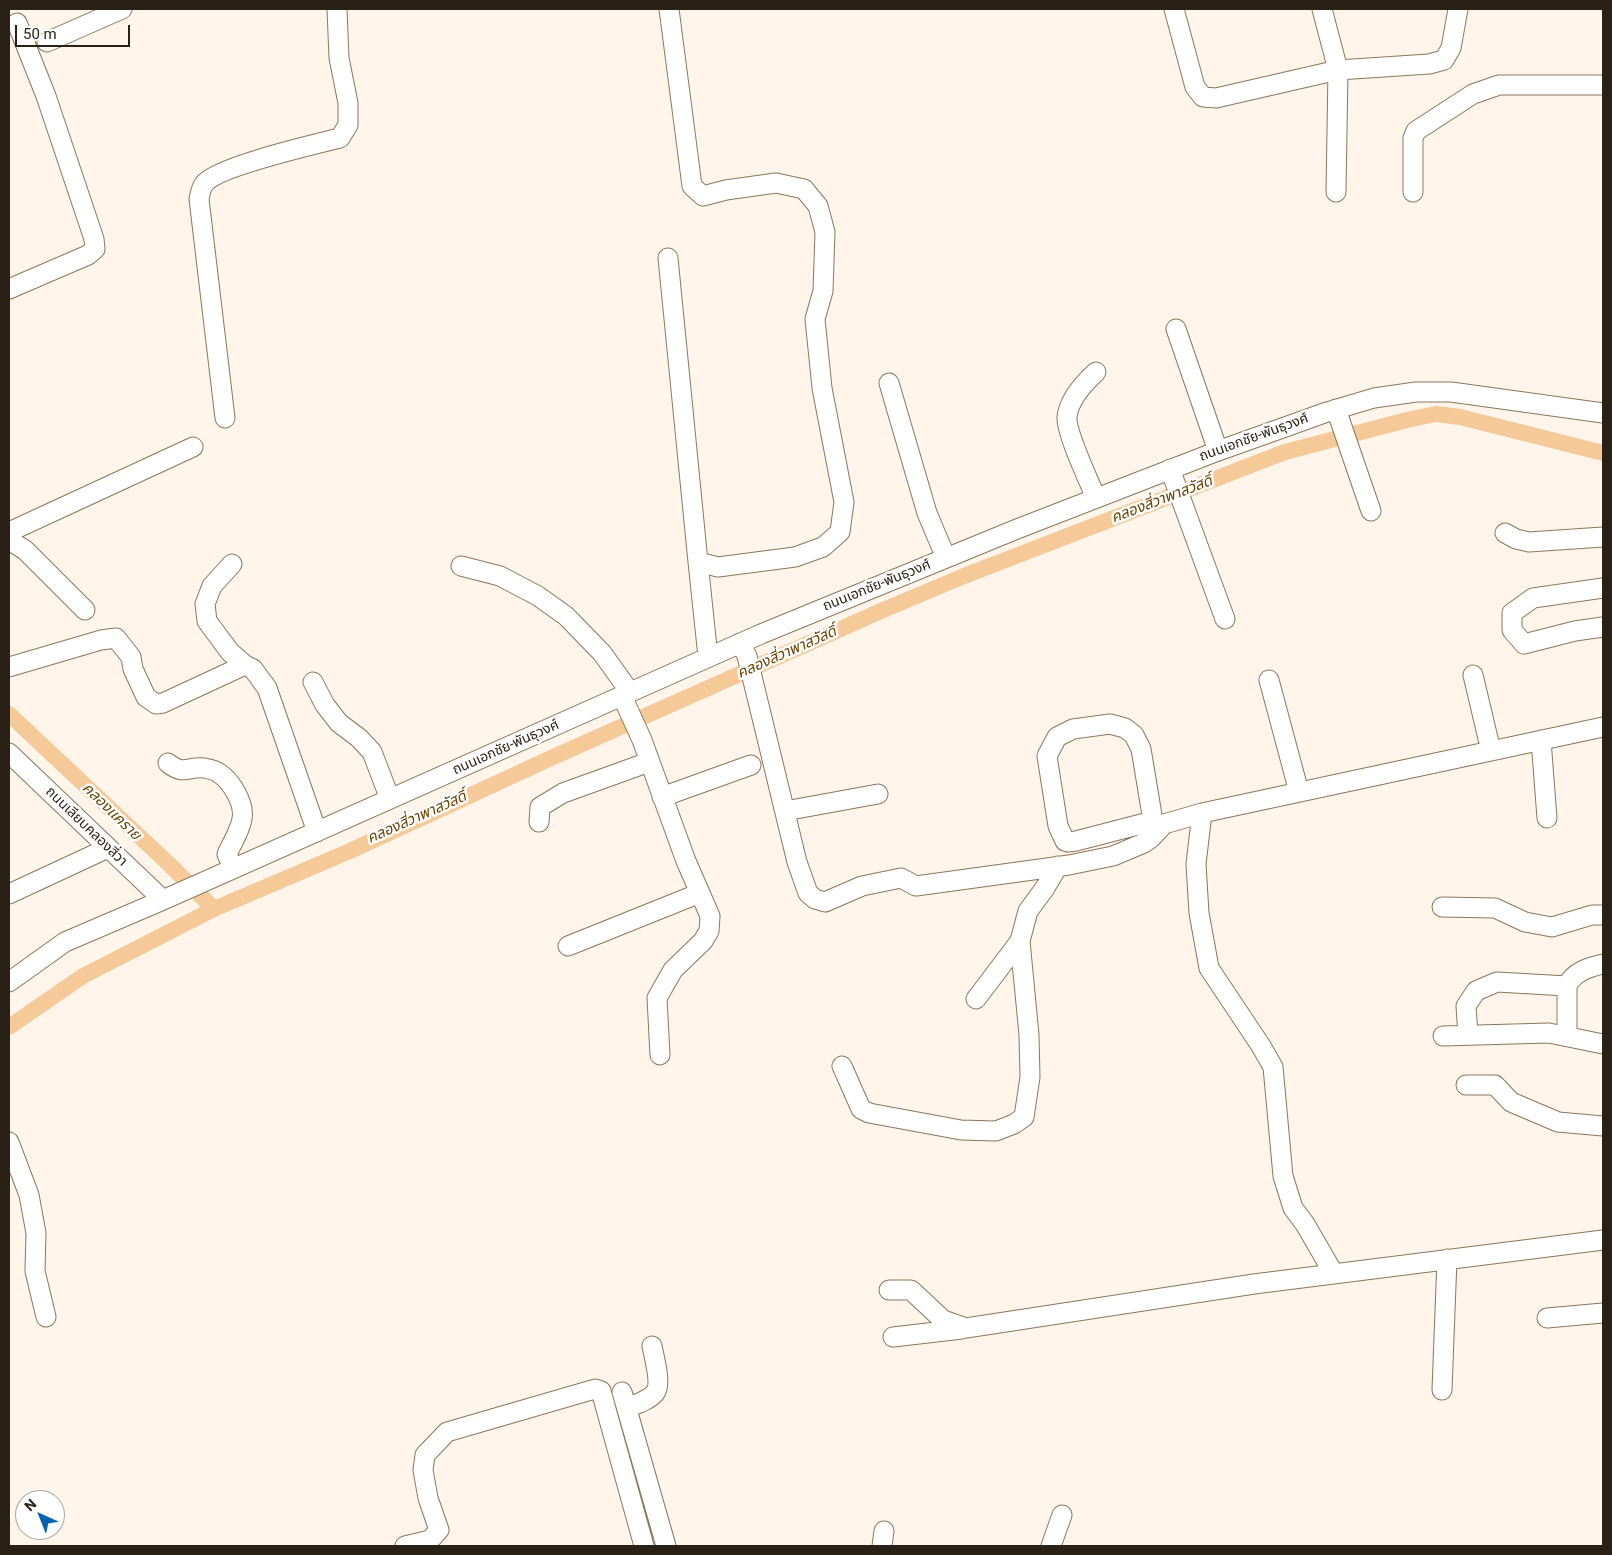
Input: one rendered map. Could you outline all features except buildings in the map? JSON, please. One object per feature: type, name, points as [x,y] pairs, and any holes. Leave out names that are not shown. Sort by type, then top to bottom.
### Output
[{"type":"street","points":[[47,42],[122,9]]},
{"type":"street","points":[[225,418],[199,199],[204,184],[219,173],[258,160],[340,138],[348,125],[348,103],[339,58],[337,9]]},
{"type":"street","points":[[669,9],[692,186],[703,196],[726,190],[776,183],[804,189],[818,206],[825,232],[823,291],[815,319],[822,388],[844,502],[840,532],[822,547],[795,557],[718,567],[698,562]]},
{"type":"street","points":[[1174,9],[1195,87],[1203,97],[1216,98],[1338,70],[1429,64],[1444,60],[1451,48],[1458,9]]},
{"type":"street","points":[[1322,9],[1338,70],[1336,192]]},
{"type":"street","points":[[9,289],[88,255],[96,249],[46,96],[17,23]]},
{"type":"street","points":[[1413,192],[1413,138],[1416,131],[1473,94],[1499,85],[1603,85]]},
{"type":"street","points":[[668,258],[708,657]]},
{"type":"street","points":[[1176,329],[1218,451]]},
{"type":"street","points":[[1096,372],[1080,387],[1067,417],[1070,433],[1096,498]]},
{"type":"street","points":[[889,382],[927,513],[950,556]]},
{"type":"street","name":"ถนนเอกชัย-พันธุวงศ์","points":[[9,982],[65,942],[171,897],[390,799],[626,700],[708,657],[744,650],[950,556],[1096,498],[1173,476],[1218,451],[1339,416],[1374,398],[1416,392],[1451,392],[1603,413]]},
{"type":"street","points":[[910,413],[950,556]]},
{"type":"street","points":[[1339,416],[1371,511]]},
{"type":"street","points":[[9,532],[193,447]]},
{"type":"street","points":[[1173,476],[1184,511],[1225,619]]},
{"type":"street","points":[[1505,533],[1516,539],[1529,542],[1603,537]]},
{"type":"street","points":[[9,540],[24,550],[85,610]]},
{"type":"street","points":[[232,564],[212,586],[205,604],[207,621],[230,652],[245,665],[253,669],[267,688],[317,832]]},
{"type":"street","points":[[461,566],[500,576],[538,596],[566,616],[602,653],[626,700],[686,861],[710,916],[709,931],[703,941],[673,970],[657,998],[660,1055]]},
{"type":"street","points":[[1603,588],[1533,598],[1512,613],[1512,630],[1524,644],[1575,631],[1603,627]]},
{"type":"street","points":[[9,668],[101,640],[116,638],[131,657],[133,670],[146,697],[156,704],[163,703],[245,665]]},
{"type":"street","points":[[744,650],[753,679],[797,862],[808,893],[815,899],[825,902],[862,886],[901,878],[916,886],[1058,866],[1113,856],[1144,843],[1151,838],[1155,826],[1141,749],[1134,735],[1125,728],[1110,724],[1073,730],[1057,737],[1047,756],[1058,826],[1065,841],[1068,842],[1155,826],[1202,813],[1603,727]]},
{"type":"street","points":[[1473,675],[1491,751]]},
{"type":"street","points":[[1269,680],[1299,792]]},
{"type":"street","points":[[312,682],[325,706],[338,723],[359,738],[372,752],[390,799]]},
{"type":"street","points":[[1541,740],[1547,818]]},
{"type":"street","name":"ถนนเลียบคลองสี่วา","points":[[12,761],[108,848],[171,897]]},
{"type":"street","points":[[539,822],[540,807],[563,793],[649,762]]},
{"type":"street","points":[[168,763],[174,768],[186,771],[202,768],[218,772],[235,789],[241,804],[242,819],[227,854],[233,869]]},
{"type":"street","points":[[662,797],[750,765]]},
{"type":"street","points":[[785,811],[878,794]]},
{"type":"street","points":[[1202,813],[1196,864],[1199,913],[1209,968],[1273,1067],[1283,1176],[1293,1208],[1305,1224],[1334,1274]]},
{"type":"street","points":[[9,894],[108,848]]},
{"type":"street","points":[[842,1066],[861,1109],[869,1113],[962,1130],[996,1131],[1024,1118],[1030,1077],[1029,1035],[1020,941],[1028,911],[1058,866]]},
{"type":"street","points":[[568,946],[700,893]]},
{"type":"street","points":[[1442,906],[1495,908],[1525,922],[1552,927],[1592,916],[1603,915]]},
{"type":"street","points":[[976,999],[1020,941]]},
{"type":"street","points":[[1567,1036],[1566,986],[1575,974],[1603,964]]},
{"type":"street","points":[[1468,1035],[1466,1006],[1476,991],[1496,982],[1566,986]]},
{"type":"street","points":[[1443,1036],[1549,1033],[1603,1044]]},
{"type":"street","points":[[1466,1084],[1495,1085],[1511,1102],[1558,1122],[1603,1126]]},
{"type":"street","points":[[9,1142],[29,1194],[36,1233],[35,1271],[46,1317]]},
{"type":"street","points":[[893,1337],[1334,1274],[1603,1240]]},
{"type":"street","points":[[1442,1390],[1446,1259]]},
{"type":"street","points":[[889,1290],[911,1290],[943,1320],[966,1328]]},
{"type":"street","points":[[1547,1318],[1603,1313]]},
{"type":"street","points":[[652,1346],[658,1383],[656,1392],[648,1399],[625,1400],[666,1546]]},
{"type":"street","points":[[405,1546],[430,1540],[439,1530],[428,1498],[423,1470],[426,1455],[446,1432],[595,1389],[601,1391],[604,1400],[610,1429],[644,1546]]},
{"type":"street","points":[[1051,1546],[1062,1515]]},
{"type":"waterway","name":"คลองสี่วาพาสวัสดิ์","points":[[9,1027],[83,976],[214,909],[350,851],[551,758],[881,611],[964,576],[1285,452],[1436,414],[1460,417],[1603,453]]},
{"type":"waterway","name":"คลองเเคราย","points":[[9,714],[171,866],[214,909]]}]
